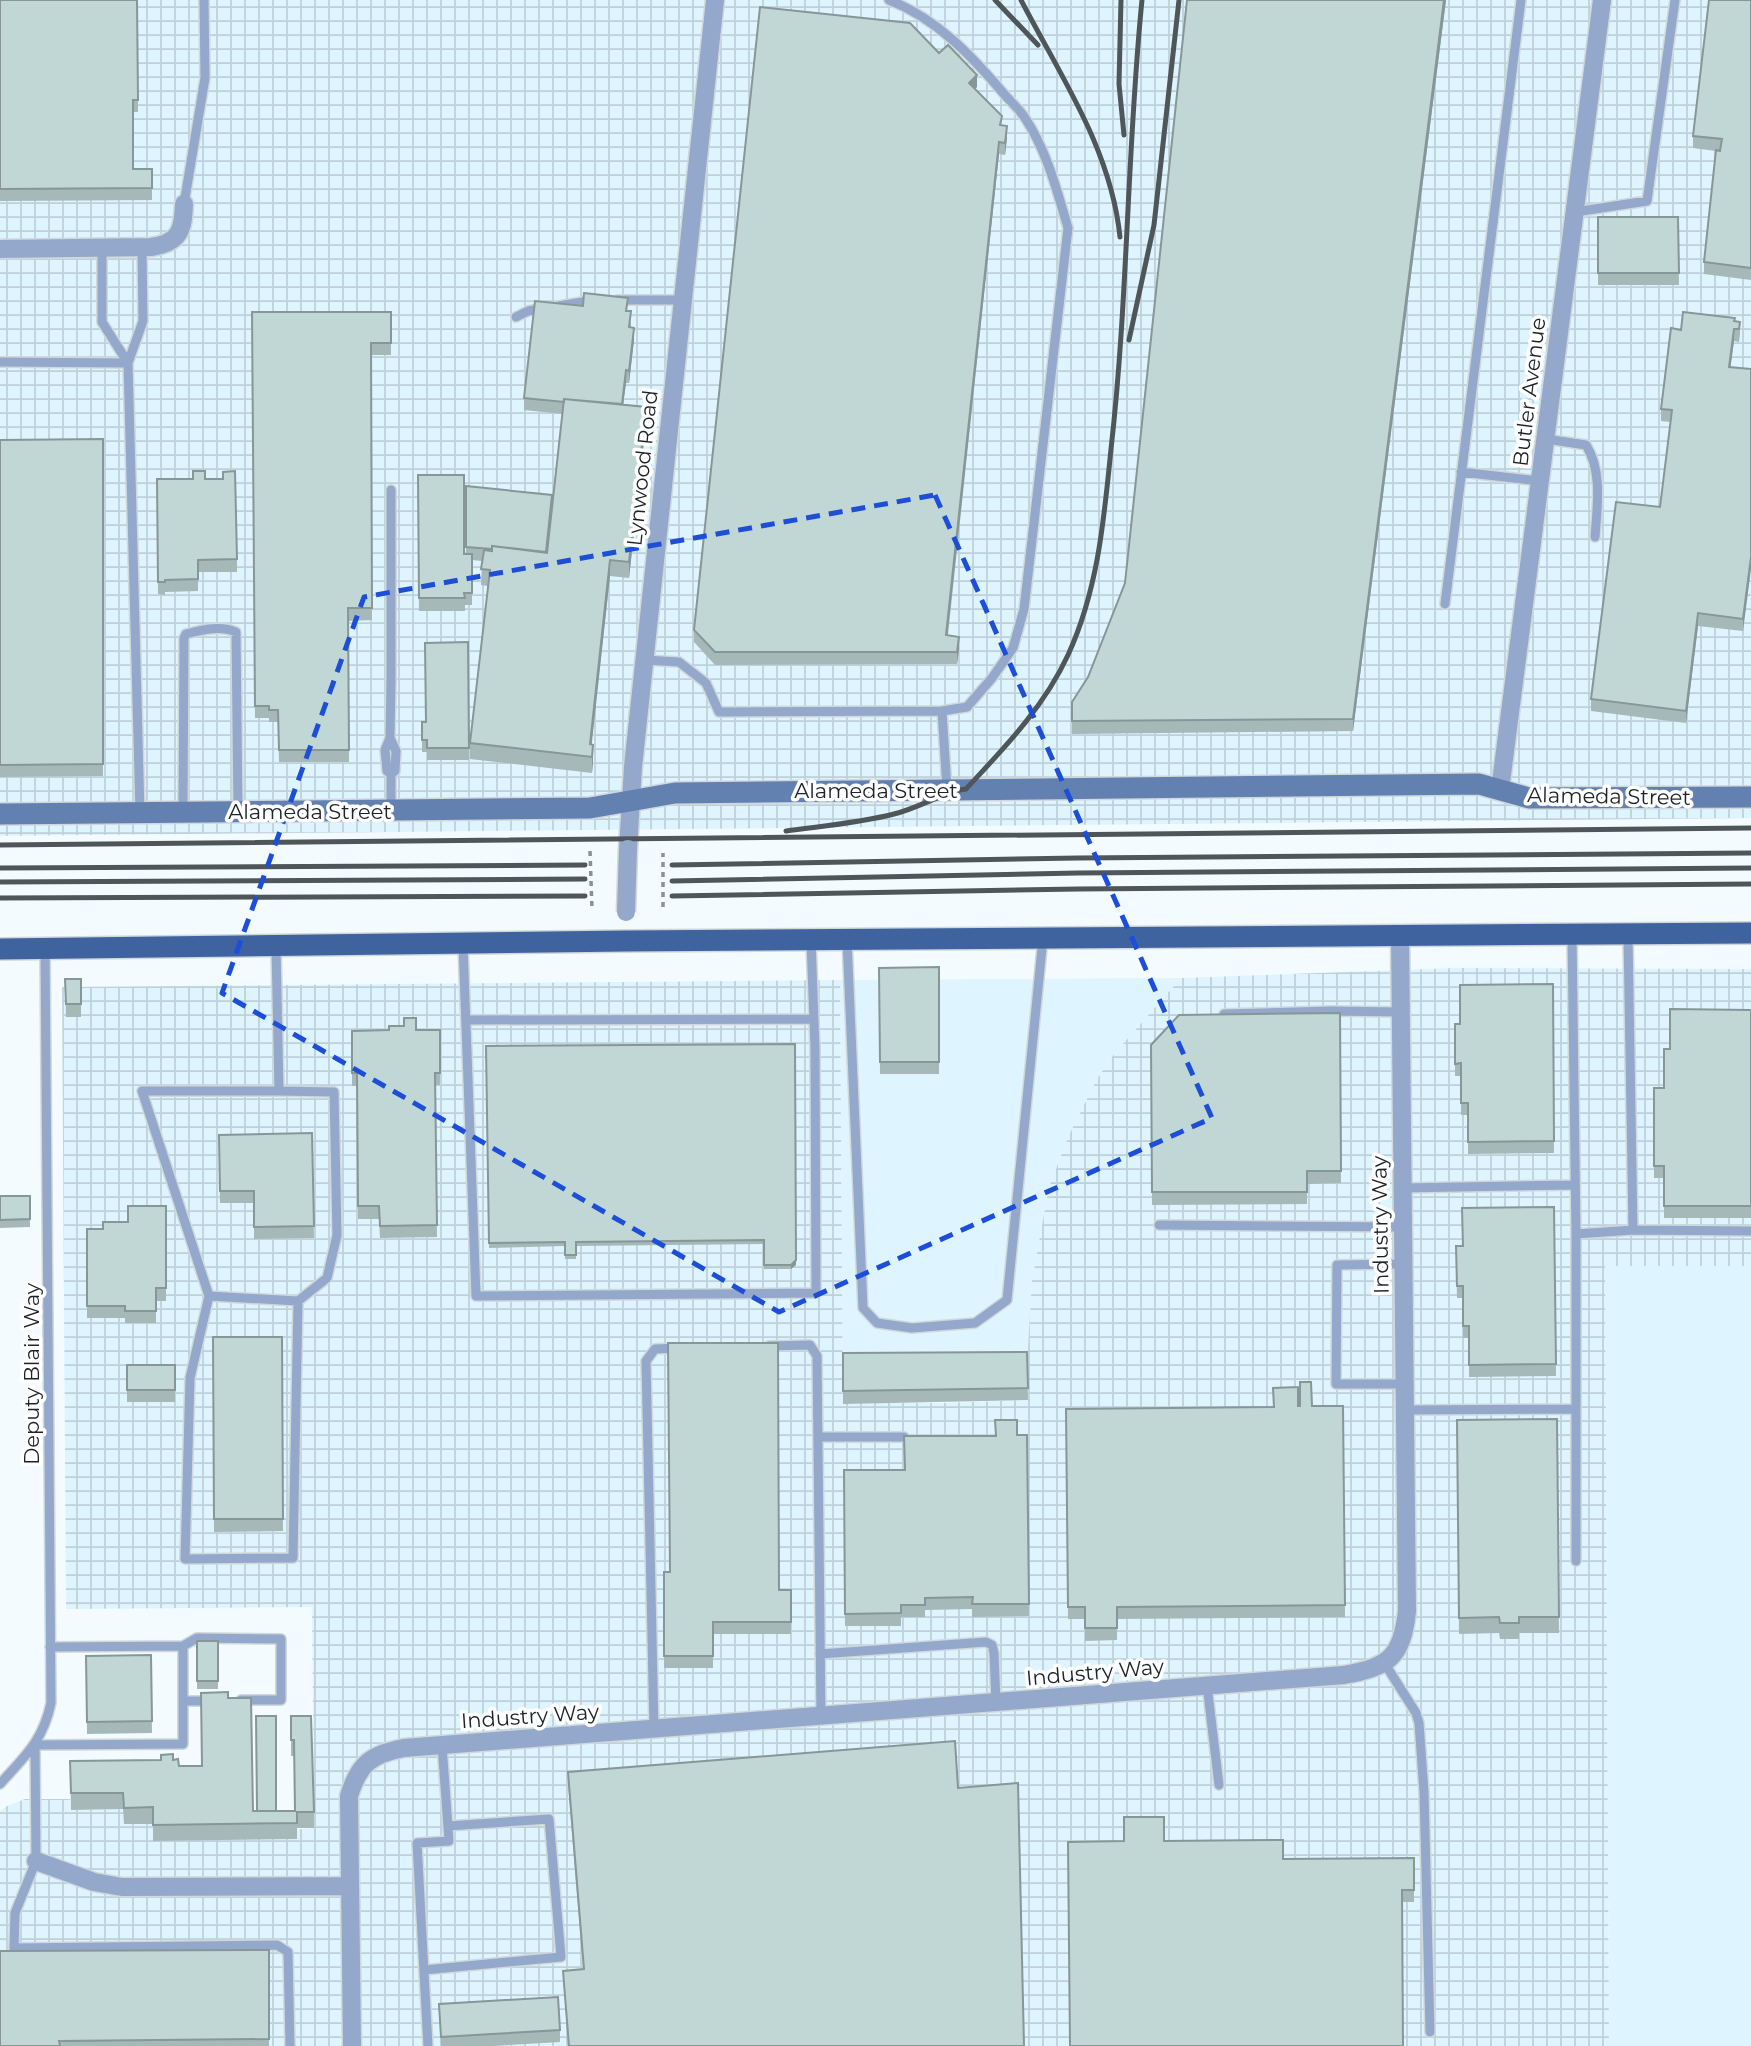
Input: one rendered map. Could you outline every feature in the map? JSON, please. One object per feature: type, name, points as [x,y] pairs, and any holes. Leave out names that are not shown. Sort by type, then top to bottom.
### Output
[{"type":"main road","points":[[0,949],[626,941],[1751,933]]},
{"type":"street","name":"Lynwood Road","points":[[626,941],[630,803],[715,0]]},
{"type":"street","name":"Butler Avenue","points":[[1500,790],[1602,0]]},
{"type":"street","points":[[0,249],[142,247],[164,244],[177,235],[184,222],[184,204]]},
{"type":"street","name":"Alameda Street","points":[[0,814],[590,808],[676,793],[947,789],[1479,784],[1529,798],[1751,797]]},
{"type":"street","name":"Industry Way","points":[[352,2046],[349,1796],[354,1781],[372,1757],[404,1748],[1343,1675],[1385,1664],[1404,1632],[1407,1611],[1400,935]]},
{"type":"street","points":[[37,1861],[94,1882],[122,1887],[349,1886]]},
{"type":"lane","points":[[184,204],[205,78],[204,0]]},
{"type":"lane","points":[[645,660],[679,663],[706,683],[719,712],[942,711],[967,708],[1013,648],[1024,609],[1068,228],[1052,172],[1025,118],[952,38],[905,6],[889,0]]},
{"type":"lane","points":[[1445,604],[1521,0]]},
{"type":"lane","points":[[1575,212],[1647,201],[1675,0]]},
{"type":"lane","points":[[140,813],[128,363],[143,321],[142,247]]},
{"type":"lane","points":[[102,248],[102,322],[128,363]]},
{"type":"lane","points":[[516,317],[528,311],[593,300],[683,300]]},
{"type":"lane","points":[[0,362],[128,363]]},
{"type":"lane","points":[[1546,439],[1586,445],[1592,455],[1598,483],[1595,537]]},
{"type":"lane","points":[[1461,472],[1540,481]]},
{"type":"lane","points":[[391,490],[390,738],[396,751],[395,771],[391,774],[391,811]]},
{"type":"lane","points":[[183,812],[184,638],[186,634],[204,629],[230,629],[236,632],[238,812]]},
{"type":"lane","points":[[942,711],[947,789]]},
{"type":"lane","points":[[1572,934],[1576,1561]]},
{"type":"lane","points":[[1628,934],[1633,1230]]},
{"type":"lane","points":[[847,940],[863,1308],[877,1323],[912,1328],[975,1324],[1007,1300],[1043,938]]},
{"type":"lane","points":[[463,943],[476,1296],[816,1293],[811,940]]},
{"type":"lane","points":[[276,945],[279,1091]]},
{"type":"lane","name":"Deputy Blair Way","points":[[0,1784],[43,1731],[51,1703],[46,948]]},
{"type":"lane","points":[[1224,1014],[1400,1012]]},
{"type":"lane","points":[[466,1020],[814,1018]]},
{"type":"lane","points":[[209,1296],[298,1301],[327,1278],[337,1235],[334,1092],[142,1091],[209,1296],[190,1378],[185,1559],[293,1558],[298,1301]]},
{"type":"lane","points":[[1402,1188],[1574,1185]]},
{"type":"lane","points":[[1159,1225],[1402,1227]]},
{"type":"lane","points":[[1576,1234],[1633,1230],[1751,1231]]},
{"type":"lane","points":[[1403,1264],[1336,1265],[1336,1384],[1404,1384]]},
{"type":"lane","points":[[758,1347],[810,1345],[817,1356],[821,1717]]},
{"type":"lane","points":[[654,1729],[646,1361],[655,1349],[694,1348]]},
{"type":"lane","points":[[1405,1410],[1576,1409]]},
{"type":"lane","points":[[818,1437],[904,1437]]},
{"type":"lane","points":[[50,1647],[183,1646],[197,1637],[281,1639],[281,1700],[232,1701]]},
{"type":"lane","points":[[820,1654],[986,1642],[992,1645],[994,1653],[996,1703]]},
{"type":"lane","points":[[183,1646],[183,1744],[34,1745],[37,1861],[15,1913],[14,1948],[277,1945],[288,1952],[290,2046]]},
{"type":"lane","points":[[1385,1664],[1416,1713],[1419,1723],[1424,1792],[1430,2032]]},
{"type":"lane","points":[[1208,1685],[1219,1785]]},
{"type":"lane","points":[[183,1701],[220,1701]]},
{"type":"lane","points":[[428,2046],[417,1843],[449,1841],[442,1745]]},
{"type":"lane","points":[[424,1970],[561,1957],[549,1819],[448,1826]]},
{"type":"path","points":[[590,851],[592,909]]},
{"type":"path","points":[[663,853],[663,907]]},
{"type":"highlighted area","points":[[935,495],[1212,1118],[779,1312],[222,993],[364,597]]},
{"type":"shaded area","points":[[0,0],[1751,0],[1751,818],[0,836]]},
{"type":"shaded area","points":[[1455,968],[1751,969],[1751,1266],[1605,1266],[1609,2046],[0,2046],[0,1811],[7,1806],[25,1799],[70,1799],[71,1810],[123,1809],[124,1824],[153,1824],[154,1841],[314,1828],[312,1607],[66,1609],[62,987],[840,980],[843,1403],[941,1403],[1028,1400],[1027,1364],[1032,1280],[1049,1187],[1069,1135],[1097,1079],[1114,1054],[1181,978]]},
{"type":"shaded area","points":[[1181,978],[1114,1054],[1097,1079],[1069,1135],[1049,1187],[1032,1280],[1027,1364],[1028,1400],[843,1404],[840,980]]},
{"type":"shaded area","points":[[1605,1266],[1751,1266],[1751,2046],[1609,2046]]},
{"type":"building","points":[[0,0],[137,0],[138,100],[133,100],[133,169],[152,169],[152,188],[0,189]]},
{"type":"building","points":[[1187,0],[1444,0],[1353,719],[1072,721],[1072,702],[1088,677],[1125,583]]},
{"type":"building","points":[[1709,0],[1751,0],[1751,268],[1704,262],[1716,150],[1720,151],[1722,139],[1693,136]]},
{"type":"building","points":[[760,7],[910,23],[939,53],[948,45],[977,75],[969,83],[1002,116],[1000,125],[1007,126],[1005,143],[999,142],[946,635],[959,637],[957,652],[715,652],[694,630]]},
{"type":"building","points":[[1598,217],[1678,217],[1679,273],[1598,273]]},
{"type":"building","points":[[584,293],[628,298],[626,311],[631,311],[629,327],[634,328],[622,404],[524,398],[535,301],[583,306]]},
{"type":"building","points":[[252,312],[391,312],[391,343],[371,343],[372,608],[348,608],[349,750],[279,750],[278,710],[269,710],[269,706],[255,706]]},
{"type":"building","points":[[1683,312],[1735,318],[1734,321],[1740,322],[1739,329],[1734,329],[1729,367],[1751,369],[1751,557],[1743,619],[1698,613],[1686,711],[1591,699],[1616,502],[1660,507],[1672,410],[1661,409],[1671,328],[1681,330]]},
{"type":"building","points":[[564,399],[646,407],[629,562],[610,560],[590,744],[593,745],[592,757],[470,743],[490,570],[481,569],[484,550],[492,551],[492,546],[547,553]]},
{"type":"building","points":[[103,439],[103,764],[0,765],[0,440]]},
{"type":"building","points":[[193,471],[205,471],[205,479],[223,479],[223,472],[235,471],[237,559],[198,560],[198,579],[158,582],[157,479],[193,479]]},
{"type":"building","points":[[418,475],[464,475],[464,554],[472,554],[472,593],[464,593],[465,598],[419,598]]},
{"type":"building","points":[[466,486],[552,495],[546,552],[492,546],[492,549],[466,547]]},
{"type":"building","points":[[468,642],[469,748],[427,748],[427,740],[422,740],[422,722],[426,722],[425,643]]},
{"type":"building","points":[[939,967],[939,1062],[880,1062],[879,968]]},
{"type":"building","points":[[65,979],[81,979],[81,1004],[66,1004]]},
{"type":"building","points":[[1553,984],[1554,1141],[1468,1142],[1468,1103],[1461,1103],[1461,1063],[1455,1064],[1455,1024],[1460,1024],[1460,985]]},
{"type":"building","points":[[1670,1009],[1751,1010],[1751,1206],[1664,1206],[1664,1166],[1654,1166],[1654,1088],[1664,1088],[1664,1049],[1670,1049]]},
{"type":"building","points":[[1340,1013],[1341,1171],[1307,1171],[1307,1192],[1152,1192],[1151,1045],[1179,1015]]},
{"type":"building","points":[[404,1018],[416,1018],[416,1030],[440,1030],[440,1073],[435,1073],[437,1225],[380,1226],[379,1206],[358,1206],[357,1073],[352,1073],[352,1031],[389,1030],[389,1026],[404,1026]]},
{"type":"building","points":[[795,1044],[796,1260],[791,1265],[764,1265],[764,1240],[576,1242],[576,1255],[565,1255],[565,1242],[489,1243],[486,1046]]},
{"type":"building","points":[[312,1133],[314,1226],[254,1227],[254,1191],[220,1191],[219,1135]]},
{"type":"building","points":[[0,1196],[30,1196],[30,1219],[0,1220]]},
{"type":"building","points":[[128,1206],[166,1206],[166,1288],[156,1288],[156,1311],[125,1311],[125,1306],[87,1306],[87,1229],[103,1229],[103,1222],[128,1222]]},
{"type":"building","points":[[1554,1207],[1556,1364],[1469,1365],[1469,1326],[1463,1326],[1463,1286],[1457,1286],[1456,1246],[1463,1246],[1462,1208]]},
{"type":"building","points":[[213,1337],[282,1337],[283,1519],[214,1519]]},
{"type":"building","points":[[668,1343],[778,1343],[779,1590],[791,1590],[791,1622],[713,1622],[713,1656],[664,1656],[664,1572],[670,1572]]},
{"type":"building","points":[[1027,1352],[1028,1388],[843,1391],[843,1353]]},
{"type":"building","points":[[127,1365],[175,1365],[175,1390],[127,1390]]},
{"type":"building","points":[[1300,1382],[1311,1382],[1312,1406],[1343,1406],[1345,1605],[1117,1607],[1117,1628],[1085,1628],[1085,1607],[1068,1607],[1066,1409],[1274,1407],[1273,1388],[1298,1387],[1300,1406]]},
{"type":"building","points":[[1557,1419],[1559,1617],[1519,1617],[1519,1623],[1500,1623],[1499,1617],[1459,1618],[1457,1420]]},
{"type":"building","points":[[995,1420],[1017,1420],[1017,1435],[1027,1435],[1029,1604],[972,1604],[973,1597],[925,1598],[925,1605],[901,1605],[901,1613],[845,1614],[844,1470],[905,1470],[904,1436],[996,1436]]},
{"type":"building","points":[[197,1641],[218,1641],[218,1681],[197,1681]]},
{"type":"building","points":[[151,1655],[152,1721],[87,1722],[86,1656]]},
{"type":"building","points":[[228,1692],[228,1698],[251,1698],[253,1811],[295,1811],[291,1716],[311,1716],[314,1812],[297,1812],[297,1823],[153,1825],[153,1807],[124,1808],[123,1793],[71,1793],[70,1761],[161,1760],[161,1755],[173,1754],[173,1760],[178,1759],[179,1766],[202,1766],[201,1693]]},
{"type":"building","points":[[256,1716],[276,1716],[276,1811],[257,1811]]},
{"type":"building","points":[[955,1741],[958,1788],[1018,1783],[1024,2046],[569,2046],[563,1971],[584,1969],[568,1772]]},
{"type":"building","points":[[1124,1817],[1164,1817],[1164,1841],[1283,1840],[1283,1859],[1414,1858],[1414,1890],[1402,1890],[1403,2046],[1070,2046],[1068,1842],[1124,1841]]},
{"type":"building","points":[[269,1950],[269,2039],[59,2041],[60,2046],[0,2046],[0,1951]]},
{"type":"building","points":[[558,1997],[560,2030],[441,2037],[439,2004]]},
{"type":"railway","points":[[995,0],[1038,45]]},
{"type":"railway","points":[[1021,0],[1068,86],[1095,144],[1115,205],[1120,237]]},
{"type":"railway","points":[[1121,0],[1119,84],[1124,135]]},
{"type":"railway","points":[[786,831],[881,817],[966,789],[1035,709],[1068,655],[1093,580],[1106,502],[1117,393],[1142,0]]},
{"type":"railway","points":[[1129,340],[1154,225],[1179,0]]},
{"type":"railway","points":[[0,845],[1751,828]]},
{"type":"railway","points":[[672,865],[1078,858],[1751,853]]},
{"type":"railway","points":[[0,868],[585,865]]},
{"type":"railway","points":[[672,881],[1078,873],[1751,868]]},
{"type":"railway","points":[[0,882],[585,879]]},
{"type":"railway","points":[[672,896],[1078,889],[1751,884]]},
{"type":"railway","points":[[0,898],[585,896]]}]
